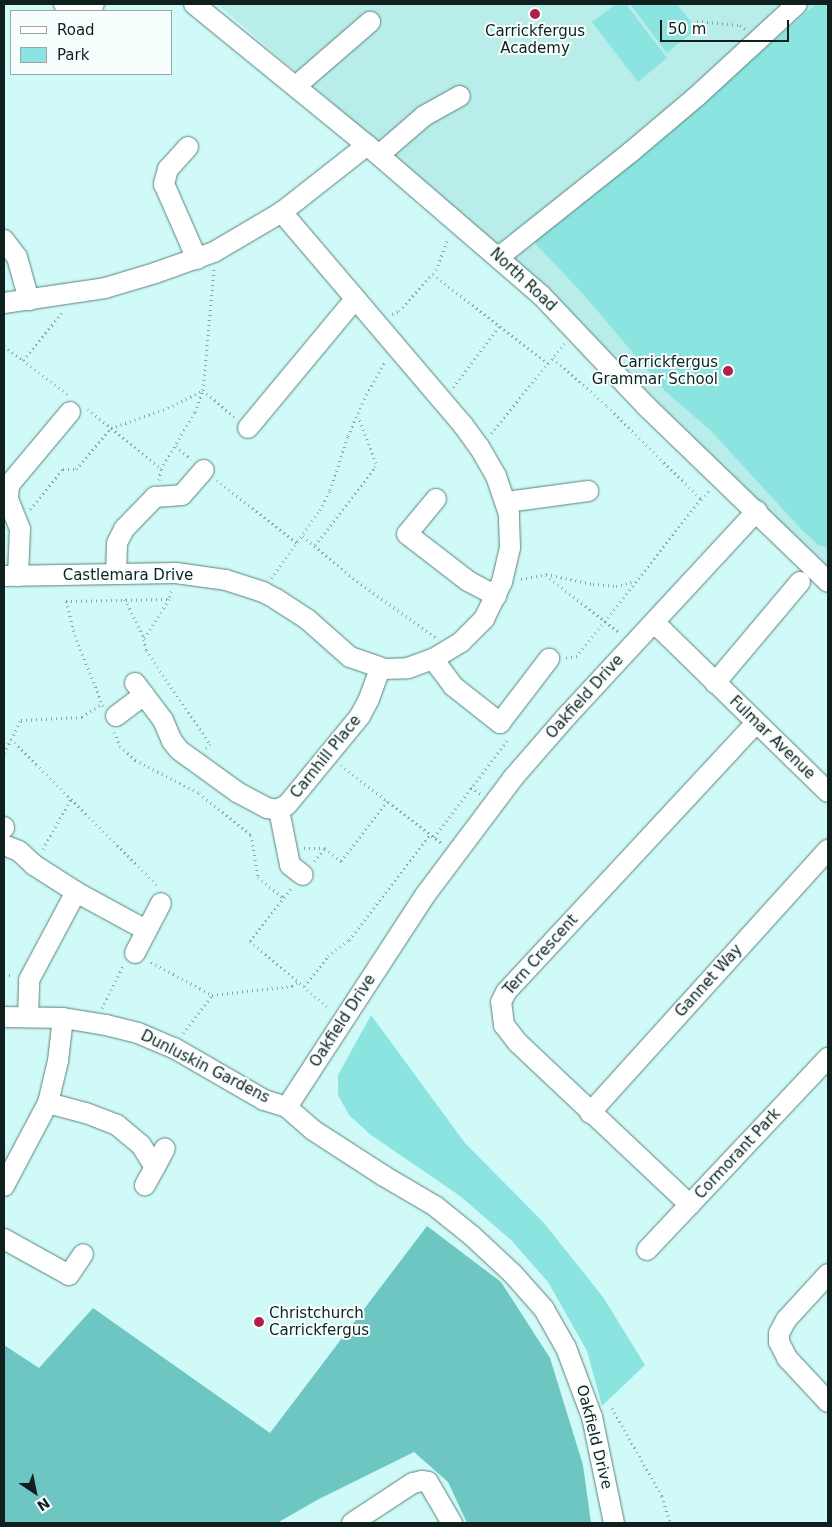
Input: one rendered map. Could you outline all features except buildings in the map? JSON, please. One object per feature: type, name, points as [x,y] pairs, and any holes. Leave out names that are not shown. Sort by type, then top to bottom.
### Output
[{"type":"street","points":[[64,4],[75,10]]},
{"type":"street","name":"North Road","points":[[194,4],[296,86],[500,257],[576,330],[646,406],[757,511],[828,582]]},
{"type":"street","points":[[500,257],[696,97],[797,4]]},
{"type":"street","points":[[296,86],[370,22]]},
{"type":"street","points":[[4,303],[75,294],[125,282],[206,255],[282,212],[424,116],[460,96]]},
{"type":"street","points":[[188,147],[168,169],[164,184],[206,255]]},
{"type":"street","name":"Castlemara Drive","points":[[11,576],[176,573],[210,577],[263,592],[299,613],[350,657],[380,669],[408,668],[442,654],[475,629],[496,596],[506,571],[510,548],[507,502],[496,476],[479,447],[282,212]]},
{"type":"street","points":[[4,240],[17,257],[29,300]]},
{"type":"street","points":[[248,428],[355,299]]},
{"type":"street","points":[[11,576],[20,533],[17,516],[8,499],[9,485],[76,406]]},
{"type":"street","points":[[116,574],[118,538],[155,497],[182,495],[204,470]]},
{"type":"street","points":[[507,502],[588,491]]},
{"type":"street","points":[[436,499],[407,534],[468,582],[496,596]]},
{"type":"street","name":"Oakfield Drive","points":[[614,1523],[592,1417],[566,1348],[544,1309],[513,1274],[435,1206],[320,1135],[287,1107],[426,894],[513,778],[757,511]]},
{"type":"street","points":[[716,683],[800,582]]},
{"type":"street","name":"Fulmar Avenue","points":[[653,624],[828,792]]},
{"type":"street","points":[[442,654],[453,686],[500,723],[549,659]]},
{"type":"street","name":"Carnhill Place","points":[[109,710],[139,689],[166,724],[175,746],[248,800],[272,810],[279,810],[287,805],[363,711],[380,669]]},
{"type":"street","name":"Tern Crescent","points":[[690,1205],[590,1113],[507,1030],[501,1016],[502,998],[756,723]]},
{"type":"street","points":[[279,810],[290,865],[303,876]]},
{"type":"street","points":[[4,845],[18,851],[34,865],[76,892],[146,930]]},
{"type":"street","name":"Gannet Way","points":[[590,1113],[828,850]]},
{"type":"street","points":[[28,1016],[29,980],[76,892]]},
{"type":"street","points":[[135,953],[161,903]]},
{"type":"street","name":"Dunluskin Gardens","points":[[4,1017],[63,1018],[94,1022],[138,1033],[174,1048],[264,1100],[287,1107]]},
{"type":"street","points":[[5,1180],[48,1103],[58,1061],[63,1018]]},
{"type":"street","name":"Cormorant Park","points":[[647,1250],[828,1058]]},
{"type":"street","points":[[48,1103],[92,1114],[117,1125],[140,1146],[155,1167]]},
{"type":"street","points":[[145,1185],[166,1148]]},
{"type":"street","points":[[4,1239],[69,1275],[83,1254]]},
{"type":"street","points":[[828,1274],[786,1320],[780,1333],[780,1342],[782,1349],[793,1366],[828,1402]]},
{"type":"street","points":[[352,1523],[413,1483],[422,1480],[428,1482],[452,1523]]},
{"type":"path","points":[[697,21],[740,25],[758,38]]},
{"type":"path","points":[[374,321],[399,311],[433,274],[456,220]]},
{"type":"path","points":[[155,497],[161,469],[195,412],[203,390],[206,255]]},
{"type":"path","points":[[433,274],[548,364]]},
{"type":"path","points":[[22,360],[59,318],[75,294]]},
{"type":"path","points":[[444,404],[459,377],[499,326]]},
{"type":"path","points":[[479,447],[576,330]]},
{"type":"path","points":[[4,346],[33,366],[76,406],[111,428],[161,469]]},
{"type":"path","points":[[263,592],[283,559],[303,536],[330,490],[348,436],[364,399],[395,346]]},
{"type":"path","points":[[549,659],[578,656],[701,499],[607,406],[553,358]]},
{"type":"path","points":[[203,390],[218,403]]},
{"type":"path","points":[[17,516],[26,513],[63,469],[76,469],[111,428],[168,408],[203,390]]},
{"type":"path","points":[[315,545],[375,466],[374,458],[358,415]]},
{"type":"path","points":[[176,446],[297,543]]},
{"type":"path","points":[[303,536],[442,654]]},
{"type":"path","points":[[144,639],[169,598],[176,573]]},
{"type":"path","points":[[633,645],[605,620],[546,574],[593,584],[616,586],[637,580]]},
{"type":"path","points":[[125,599],[144,639],[146,650],[210,744],[193,761]]},
{"type":"path","points":[[4,753],[21,720],[82,717],[109,710]]},
{"type":"path","points":[[329,755],[434,837],[508,738],[513,743]]},
{"type":"path","points":[[11,739],[167,895],[161,903]]},
{"type":"path","points":[[34,865],[71,798]]},
{"type":"path","points":[[287,849],[325,848],[341,860],[387,801]]},
{"type":"path","points":[[304,986],[328,956],[349,940],[430,834]]},
{"type":"path","points":[[325,848],[250,941],[342,1021]]},
{"type":"path","points":[[94,1022],[123,965],[135,953],[212,995],[292,986],[299,982]]},
{"type":"path","points":[[174,1048],[192,1018],[212,995]]},
{"type":"path","points":[[612,1408],[662,1496],[670,1523]]},
{"type":"shaded area","name":"Carrickfergus Grammar School","points":[[217,4],[828,4],[828,567],[711,457],[544,284]]},
{"type":"shaded area","points":[[427,1226],[501,1282],[550,1358],[583,1465],[591,1523],[467,1523],[448,1482],[414,1452],[319,1499],[277,1523],[4,1523],[4,1345],[39,1368],[93,1308],[270,1433]]},
{"type":"green space","points":[[616,4],[626,4],[667,58],[638,82],[592,22]]},
{"type":"green space","points":[[630,4],[677,4],[697,29],[667,53]]},
{"type":"green space","points":[[816,4],[828,4],[828,548],[818,545],[801,529],[710,430],[665,391],[584,295],[531,239],[715,92]]},
{"type":"green space","points":[[371,1015],[465,1143],[544,1223],[603,1297],[645,1365],[602,1406],[587,1351],[548,1282],[511,1240],[460,1196],[371,1135],[349,1115],[338,1095],[338,1075]]},
{"type":"place","name":"Carrickfergus Academy","points":[[535,14]]},
{"type":"place","name":"Carrickfergus Grammar School","points":[[728,371]]},
{"type":"place","name":"Christchurch Carrickfergus","points":[[259,1322]]}]
